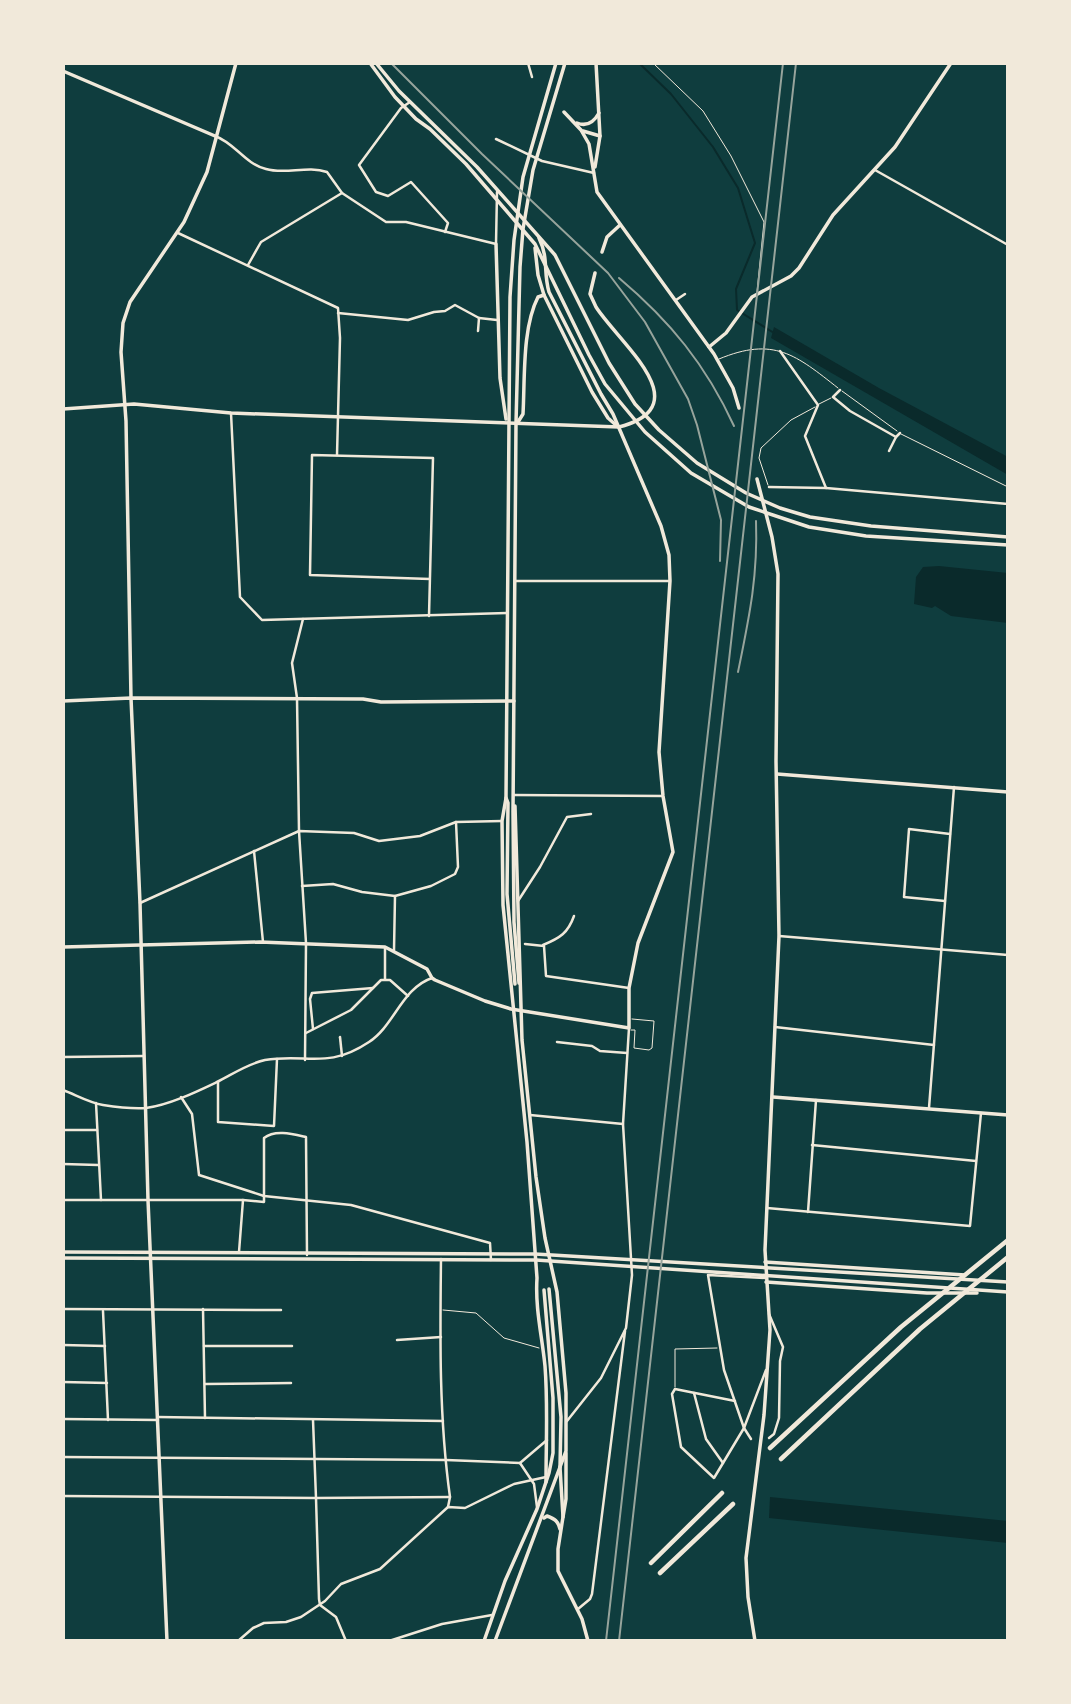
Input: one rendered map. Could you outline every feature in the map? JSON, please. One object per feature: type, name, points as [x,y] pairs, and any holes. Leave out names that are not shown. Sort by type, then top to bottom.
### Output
[{"type":"highway","points":[[770,1448],[901,1328],[1008,1240]]},
{"type":"highway","points":[[781,1459],[920,1329],[1008,1257]]},
{"type":"highway","points":[[651,1563],[722,1493]]},
{"type":"highway","points":[[660,1573],[733,1504]]},
{"type":"street","points":[[167,1641],[148,1200],[131,698],[125,405],[121,352],[127,309],[177,233],[206,172],[236,63]]},
{"type":"street","points":[[370,63],[404,106],[466,164],[529,237],[601,377],[631,418],[691,473],[733,499],[763,513],[808,527],[845,534],[1008,545]]},
{"type":"street","points":[[376,63],[410,102],[477,166],[555,255],[610,363],[635,404],[681,450],[724,481],[764,501],[810,517],[871,526],[1008,537]]},
{"type":"street","points":[[528,63],[532,77]]},
{"type":"street","points":[[547,1478],[542,1349],[536,1299],[536,1261],[527,1142],[511,1009],[503,905],[502,821],[506,798],[507,423],[514,240],[520,197],[534,136],[556,63]]},
{"type":"street","points":[[510,989],[517,991],[518,984],[514,701],[516,423],[521,250],[539,147],[565,63]]},
{"type":"street","points":[[594,173],[600,136],[596,63]]},
{"type":"street","points":[[709,347],[731,326],[756,294],[792,276],[799,268],[834,215],[895,146],[951,63]]},
{"type":"street","points":[[63,71],[227,141],[250,161],[270,171],[313,169],[327,172],[342,192],[386,222],[406,222],[496,244]]},
{"type":"street","points":[[410,102],[404,106],[359,165],[376,192],[388,196],[411,182],[448,223],[445,232]]},
{"type":"street","points":[[574,122],[587,125],[600,111]]},
{"type":"street","points":[[564,112],[581,130],[589,144],[597,192],[709,347],[733,388],[739,408]]},
{"type":"street","points":[[581,130],[600,136]]},
{"type":"street","points":[[496,139],[550,163],[594,173]]},
{"type":"street","points":[[875,170],[1008,245]]},
{"type":"street","points":[[248,265],[261,242],[342,192]]},
{"type":"street","points":[[497,192],[500,378],[507,423]]},
{"type":"street","points":[[602,252],[607,237],[620,225]]},
{"type":"street","points":[[177,233],[338,308],[337,455]]},
{"type":"street","points":[[529,237],[536,251],[538,275],[544,295],[592,392],[608,418],[619,427]]},
{"type":"street","points":[[539,238],[546,251],[549,292],[619,427],[661,526],[669,555],[670,581],[659,746],[663,796],[673,852],[638,943],[629,988],[623,1124],[632,1275],[592,1594],[590,1600],[578,1609]]},
{"type":"street","points":[[63,409],[125,405],[232,413],[619,427],[644,418],[651,410],[656,390],[649,374],[601,316],[592,300],[591,287],[595,273]]},
{"type":"street","points":[[675,301],[685,294]]},
{"type":"street","points":[[516,423],[523,414],[533,307],[538,297],[544,295]]},
{"type":"street","points":[[338,313],[408,320],[445,311],[455,305],[479,318],[499,320]]},
{"type":"street","points":[[478,331],[479,318]]},
{"type":"street","points":[[780,351],[818,405],[805,436],[826,488]]},
{"type":"street","points":[[840,390],[833,397],[850,411],[896,437]]},
{"type":"street","points":[[232,413],[240,597],[262,620],[507,613]]},
{"type":"street","points":[[889,451],[900,433]]},
{"type":"street","points":[[429,617],[430,579],[433,458],[312,455],[310,575],[430,579]]},
{"type":"street","points":[[755,1641],[748,1597],[746,1558],[764,1415],[767,1367],[769,1313],[765,1262],[779,936],[778,574],[772,537],[757,479]]},
{"type":"street","points":[[769,487],[826,488],[1008,504]]},
{"type":"street","points":[[515,581],[670,581]]},
{"type":"street","points":[[303,619],[292,663],[297,698],[299,831],[306,943],[304,1060]]},
{"type":"street","points":[[63,701],[131,698],[514,701]]},
{"type":"street","points":[[777,774],[1008,792]]},
{"type":"street","points":[[929,1108],[954,787]]},
{"type":"street","points":[[514,795],[663,796]]},
{"type":"street","points":[[506,798],[507,894],[521,1010],[536,1177],[557,1292],[567,1421],[567,1479],[558,1571],[578,1609],[588,1641]]},
{"type":"street","points":[[515,804],[514,913],[518,984]]},
{"type":"street","points":[[516,904],[567,817],[591,814]]},
{"type":"street","points":[[140,903],[299,831],[354,832],[379,841],[421,836],[456,822],[502,821]]},
{"type":"street","points":[[302,886],[333,884],[362,892],[395,896],[431,886],[455,874],[458,867],[456,822]]},
{"type":"street","points":[[945,901],[904,897],[909,829],[950,834]]},
{"type":"street","points":[[254,851],[263,942]]},
{"type":"street","points":[[394,950],[395,896]]},
{"type":"street","points":[[525,944],[543,945],[563,936],[569,930],[574,916]]},
{"type":"street","points":[[779,936],[1008,955]]},
{"type":"street","points":[[63,947],[263,942],[384,947],[427,969],[432,978],[485,1001],[511,1009],[629,1029]]},
{"type":"street","points":[[543,945],[546,976],[629,988]]},
{"type":"street","points":[[384,947],[385,979]]},
{"type":"street","points":[[63,1090],[96,1103],[146,1108],[218,1082],[249,1065],[277,1059],[326,1059],[341,1056],[371,1041],[422,981],[432,978]]},
{"type":"street","points":[[305,1034],[351,1010],[378,982],[385,979],[394,983],[408,996]]},
{"type":"street","points":[[313,1029],[310,999],[312,993],[373,988]]},
{"type":"street","points":[[775,1027],[934,1045]]},
{"type":"street","points":[[340,1037],[341,1056]]},
{"type":"street","points":[[557,1042],[592,1046],[600,1051],[626,1053]]},
{"type":"street","points":[[63,1057],[144,1056]]},
{"type":"street","points":[[218,1082],[218,1122],[274,1126],[277,1059]]},
{"type":"street","points":[[181,1097],[192,1114],[199,1175],[264,1196],[351,1205],[490,1242],[491,1259]]},
{"type":"street","points":[[773,1097],[1008,1115]]},
{"type":"street","points":[[808,1212],[816,1100]]},
{"type":"street","points":[[96,1103],[101,1200]]},
{"type":"street","points":[[767,1208],[970,1226],[981,1112]]},
{"type":"street","points":[[530,1115],[623,1124]]},
{"type":"street","points":[[63,1130],[97,1130]]},
{"type":"street","points":[[63,1200],[264,1202],[264,1138],[269,1133],[306,1136],[307,1258]]},
{"type":"street","points":[[812,1145],[976,1161]]},
{"type":"street","points":[[63,1164],[98,1165]]},
{"type":"street","points":[[239,1252],[243,1200]]},
{"type":"street","points":[[63,1252],[585,1262],[1008,1292]]},
{"type":"street","points":[[63,1258],[239,1252],[535,1254],[1008,1282]]},
{"type":"street","points":[[238,1641],[253,1628],[264,1623],[286,1622],[301,1617],[336,1592],[341,1584],[380,1569],[448,1507],[450,1497],[443,1421],[441,1259]]},
{"type":"street","points":[[765,1262],[946,1273],[965,1275],[976,1280]]},
{"type":"street","points":[[751,1439],[744,1428],[724,1370],[708,1275],[926,1293],[971,1294],[983,1291]]},
{"type":"street","points":[[484,1641],[547,1478],[554,1430],[546,1289],[561,1417],[562,1517]]},
{"type":"street","points":[[63,1309],[281,1310]]},
{"type":"street","points":[[202,1309],[205,1418]]},
{"type":"street","points":[[103,1310],[108,1420]]},
{"type":"street","points":[[769,1313],[783,1348],[780,1361],[779,1418],[774,1434],[769,1438]]},
{"type":"street","points":[[567,1421],[601,1378],[626,1328]]},
{"type":"street","points":[[397,1340],[441,1337]]},
{"type":"street","points":[[63,1345],[105,1346]]},
{"type":"street","points":[[205,1346],[292,1346]]},
{"type":"street","points":[[735,1401],[675,1389],[672,1394],[681,1447],[714,1478],[744,1428],[767,1367]]},
{"type":"street","points":[[63,1382],[107,1383]]},
{"type":"street","points":[[205,1384],[291,1383]]},
{"type":"street","points":[[694,1392],[706,1439],[723,1463]]},
{"type":"street","points":[[63,1419],[443,1421]]},
{"type":"street","points":[[313,1420],[316,1568],[320,1605],[336,1617],[346,1641]]},
{"type":"street","points":[[63,1457],[520,1463],[547,1439]]},
{"type":"street","points":[[495,1641],[566,1451]]},
{"type":"street","points":[[520,1463],[534,1484],[537,1509]]},
{"type":"street","points":[[448,1507],[465,1508],[514,1485],[531,1479],[547,1478]]},
{"type":"street","points":[[63,1496],[450,1497]]},
{"type":"street","points":[[542,1519],[547,1516],[558,1521],[560,1529]]},
{"type":"street","points":[[389,1641],[442,1625],[492,1615]]},
{"type":"lane","points":[[653,63],[703,111],[731,156],[764,222],[756,294]]},
{"type":"lane","points":[[717,360],[749,350],[780,351],[804,361],[900,433],[1008,487]]},
{"type":"lane","points":[[769,487],[759,458],[761,449],[791,420],[833,397]]},
{"type":"lane","points":[[628,1018],[654,1021],[652,1048],[634,1048],[635,1030],[629,1029]]},
{"type":"lane","points":[[441,1310],[476,1313],[504,1338],[542,1349]]},
{"type":"lane","points":[[675,1389],[675,1349],[721,1348]]},
{"type":"water","points":[[774,327],[879,388],[1008,457],[1008,475],[771,338]]},
{"type":"water","points":[[939,566],[1008,573],[1008,623],[951,616],[935,606],[932,608],[914,604],[916,577],[923,567]]},
{"type":"water","points":[[770,1497],[1008,1521],[1008,1543],[769,1518]]},
{"type":"waterway","points":[[639,63],[671,94],[713,147],[738,188],[755,243],[736,289],[737,310],[774,333]]},
{"type":"railway","points":[[391,63],[482,154],[608,273],[645,322],[688,399],[697,425],[721,520],[720,561]]},
{"type":"railway","points":[[606,1641],[783,63]]},
{"type":"railway","points":[[619,1641],[796,63]]},
{"type":"railway","points":[[619,278],[655,311],[685,345],[711,383],[734,426]]},
{"type":"railway","points":[[738,672],[754,579],[756,521]]}]
